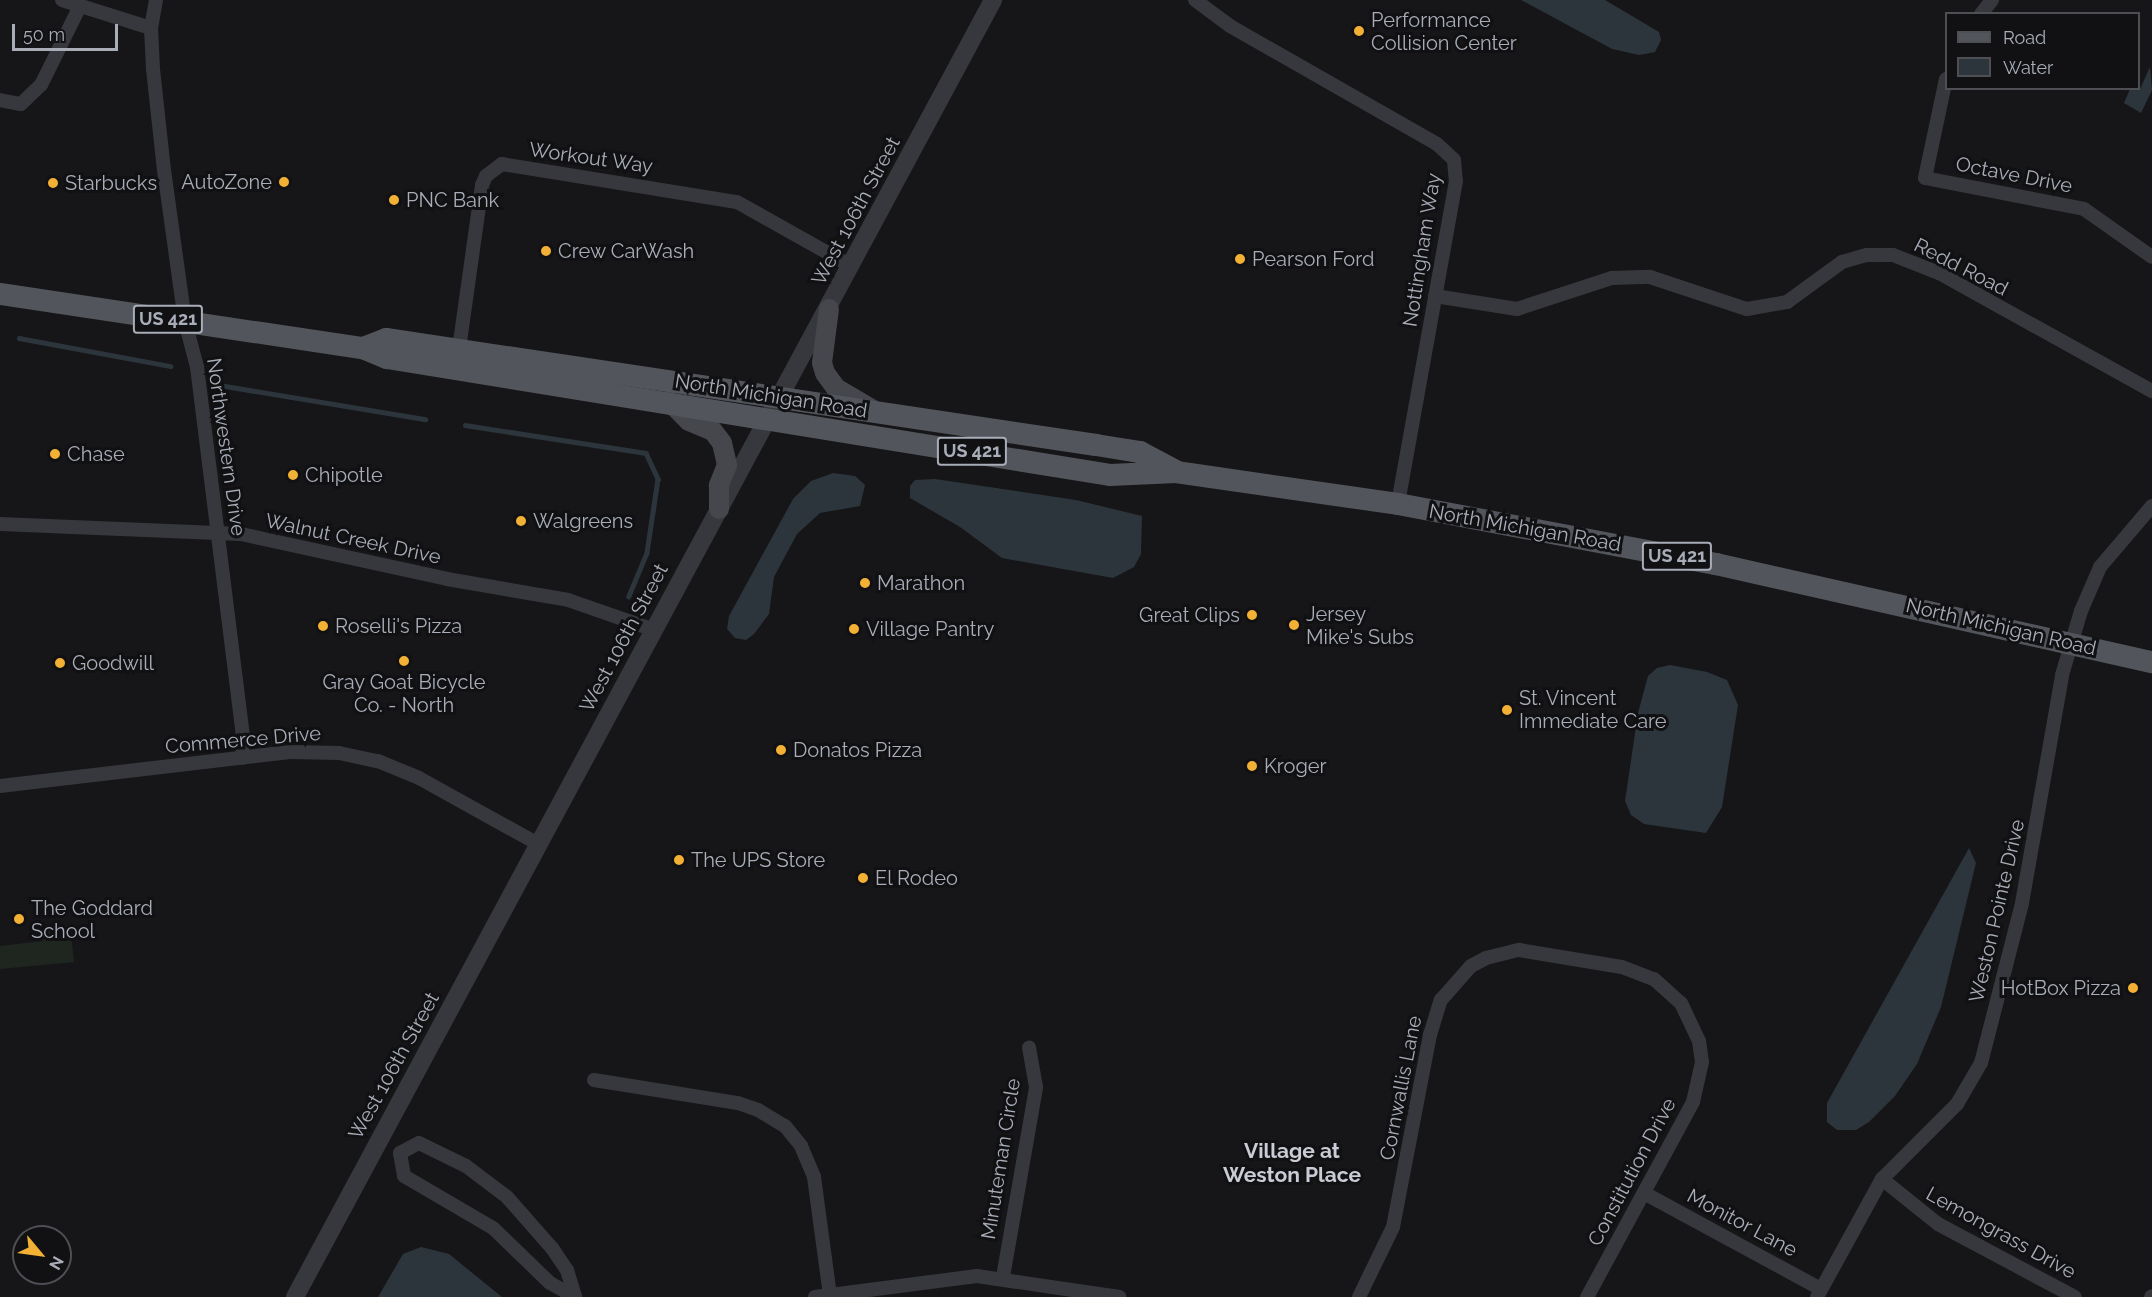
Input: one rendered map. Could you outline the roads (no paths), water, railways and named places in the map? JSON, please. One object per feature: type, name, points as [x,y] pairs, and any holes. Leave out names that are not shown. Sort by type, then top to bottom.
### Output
[{"type":"main road","name":"North Michigan Road","points":[[0,294],[363,348],[387,358],[1110,475],[1176,472],[1398,504],[1716,564],[2152,662]]},
{"type":"main road","points":[[829,309],[822,363],[825,373],[836,388],[878,413]]},
{"type":"main road","name":"North Michigan Road","points":[[363,348],[386,339],[780,397],[1140,452],[1176,472]]},
{"type":"main road","points":[[670,402],[689,421],[713,431],[722,443],[727,465],[719,485],[719,509]]},
{"type":"street","points":[[62,0],[151,28]]},
{"type":"street","name":"Northwestern Drive","points":[[156,0],[151,28],[164,170],[185,321],[197,367],[219,532],[242,758]]},
{"type":"street","name":"West 106th Street","points":[[295,1297],[768,418],[829,309],[993,0]]},
{"type":"street","name":"Nottingham Way","points":[[1195,0],[1230,26],[1437,144],[1454,160],[1456,181],[1398,504]]},
{"type":"street","points":[[1983,12],[1992,0]]},
{"type":"street","points":[[0,100],[21,104],[35,91],[80,6]]},
{"type":"street","name":"Octave Drive","points":[[1945,88],[1925,178],[2084,209],[2152,257]]},
{"type":"street","name":"Workout Way","points":[[459,349],[482,185],[486,176],[502,164],[737,202],[852,266]]},
{"type":"street","name":"Redd Road","points":[[1435,296],[1517,309],[1612,278],[1650,278],[1747,309],[1787,303],[1842,262],[1868,255],[1893,255],[1939,273],[2152,391]]},
{"type":"street","name":"Weston Pointe Drive","points":[[1819,1293],[1882,1179],[1957,1104],[1981,1063],[2022,903],[2062,675],[2071,643],[2100,567],[2152,506]]},
{"type":"street","name":"Walnut Creek Drive","points":[[0,524],[219,532],[568,600],[654,630]]},
{"type":"street","name":"Commerce Drive","points":[[0,786],[317,751],[369,758],[419,778],[540,845]]},
{"type":"street","name":"Cornwallis Lane","points":[[1359,1297],[1393,1227],[1434,1016],[1448,989],[1471,966],[1501,953],[1536,950],[1642,973],[1664,985],[1681,1003],[1696,1030],[1702,1062]]},
{"type":"street","name":"Minuteman Circle","points":[[1003,1277],[1036,1087],[1029,1048]]},
{"type":"street","name":"Constitution Drive","points":[[1587,1297],[1693,1101],[1702,1062]]},
{"type":"street","points":[[594,1080],[738,1103],[759,1110],[785,1126],[806,1155],[814,1177],[830,1295]]},
{"type":"street","points":[[378,1142],[400,1153]]},
{"type":"street","points":[[400,1153],[419,1143],[466,1166],[507,1197],[552,1248],[567,1270],[575,1297]]},
{"type":"street","points":[[400,1153],[404,1176],[493,1228],[550,1283],[575,1297]]},
{"type":"street","name":"Lemongrass Drive","points":[[1882,1179],[1938,1224],[2075,1297]]},
{"type":"street","name":"Monitor Lane","points":[[1644,1193],[1819,1293]]},
{"type":"street","points":[[815,1297],[954,1276],[1003,1277],[1119,1297]]},
{"type":"water","points":[[1521,0],[1605,0],[1659,32],[1661,40],[1655,52],[1639,55],[1612,49]]},
{"type":"water","points":[[2150,67],[2152,90],[2141,113],[2124,103],[2130,90],[2140,89]]},
{"type":"water","points":[[833,473],[855,476],[865,485],[860,506],[820,513],[797,534],[774,577],[769,614],[754,634],[746,640],[735,638],[727,629],[729,616],[793,499],[811,481]]},
{"type":"water","points":[[935,479],[1076,500],[1142,516],[1141,554],[1134,567],[1113,578],[1002,558],[960,527],[910,498],[910,486],[915,480]]},
{"type":"water","points":[[1670,665],[1707,672],[1727,680],[1738,705],[1722,807],[1706,833],[1644,824],[1631,815],[1625,801],[1638,713],[1648,676],[1657,668]]},
{"type":"water","points":[[1969,848],[1976,863],[1941,1007],[1917,1064],[1895,1096],[1869,1122],[1856,1130],[1837,1130],[1827,1122],[1827,1103]]},
{"type":"water","points":[[421,1247],[449,1254],[502,1297],[378,1297],[403,1254]]},
{"type":"waterway","points":[[19,338],[170,366]]},
{"type":"waterway","points":[[225,386],[425,419]]},
{"type":"waterway","points":[[465,425],[646,453],[658,479],[647,553],[629,596]]},
{"type":"place","name":"Performance Collision Center","points":[[1359,31]]},
{"type":"place","name":"AutoZone","points":[[284,182]]},
{"type":"place","name":"Starbucks","points":[[53,183]]},
{"type":"place","name":"PNC Bank","points":[[394,200]]},
{"type":"place","name":"Crew CarWash","points":[[546,251]]},
{"type":"place","name":"Pearson Ford","points":[[1240,259]]},
{"type":"place","name":"Chase","points":[[55,454]]},
{"type":"place","name":"Chipotle","points":[[293,475]]},
{"type":"place","name":"Walgreens","points":[[521,521]]},
{"type":"place","name":"Marathon","points":[[865,583]]},
{"type":"place","name":"Great Clips","points":[[1252,615]]},
{"type":"place","name":"Jersey Mike's Subs","points":[[1294,625]]},
{"type":"place","name":"Roselli's Pizza","points":[[323,626]]},
{"type":"place","name":"Village Pantry","points":[[854,629]]},
{"type":"place","name":"Gray Goat Bicycle Co. - North","points":[[404,661]]},
{"type":"place","name":"Goodwill","points":[[60,663]]},
{"type":"place","name":"St. Vincent Immediate Care","points":[[1507,710]]},
{"type":"place","name":"Donatos Pizza","points":[[781,750]]},
{"type":"place","name":"Kroger","points":[[1252,766]]},
{"type":"place","name":"The UPS Store","points":[[679,860]]},
{"type":"place","name":"El Rodeo","points":[[863,878]]},
{"type":"place","name":"The Goddard School","points":[[19,919]]},
{"type":"place","name":"HotBox Pizza","points":[[2133,988]]},
{"type":"district","name":"Village at Weston Place","points":[[1292,1163]]}]
